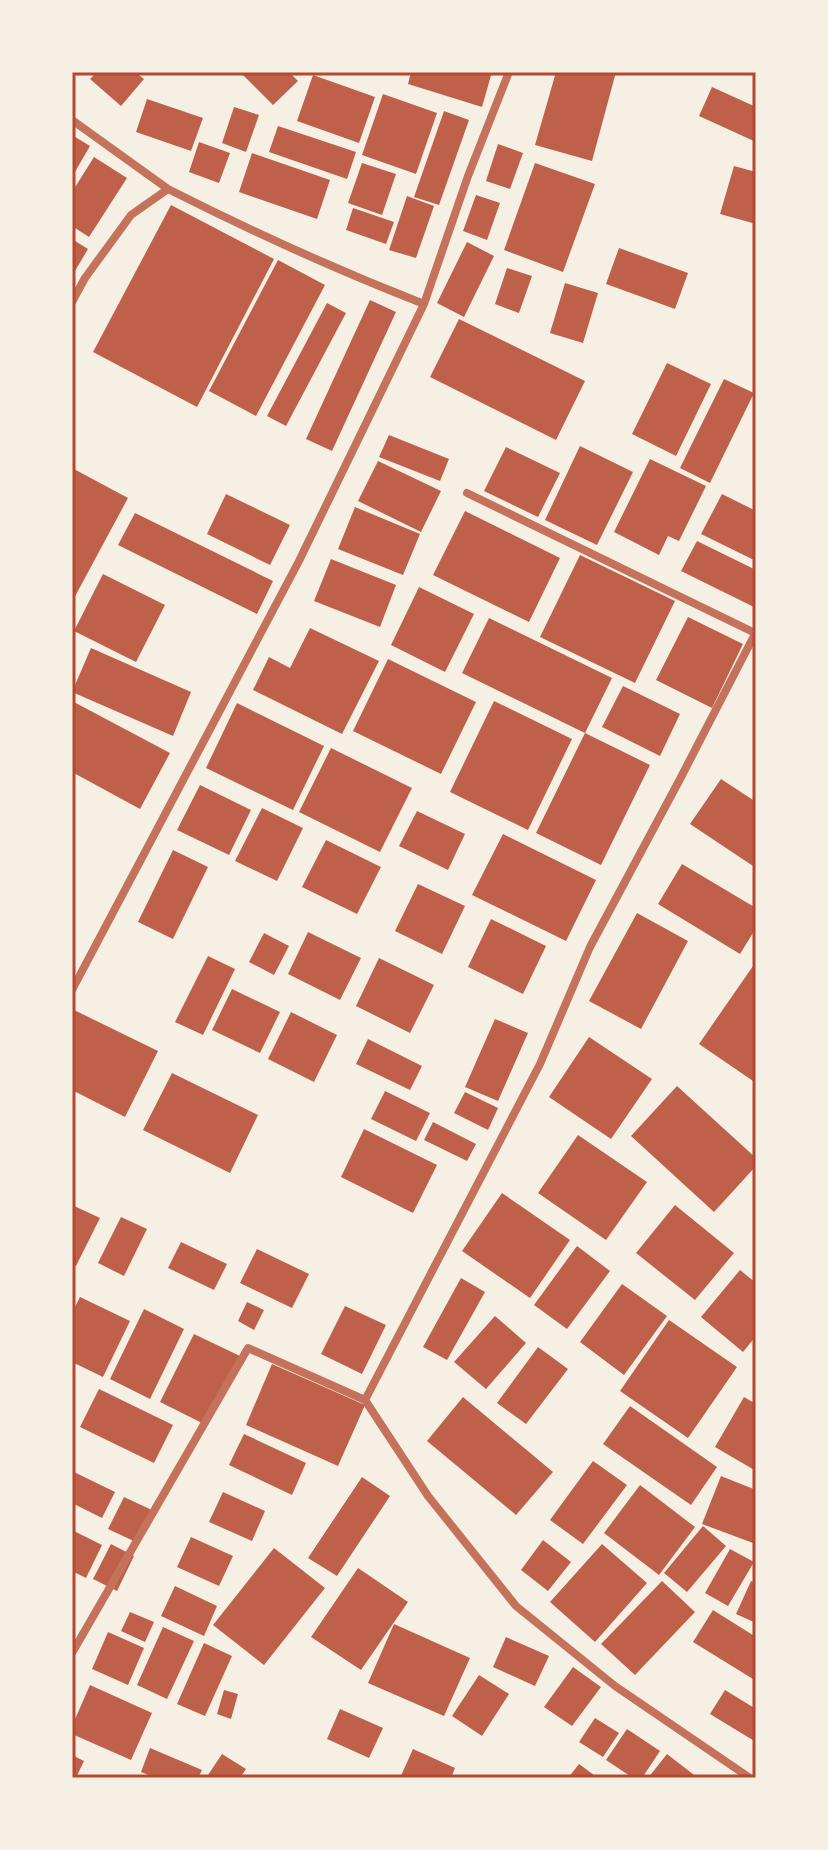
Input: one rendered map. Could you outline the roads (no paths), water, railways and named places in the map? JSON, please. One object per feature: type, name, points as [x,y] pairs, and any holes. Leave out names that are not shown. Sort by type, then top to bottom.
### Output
[{"type":"street","points":[[72,990],[299,561],[424,304],[468,176],[509,72]]},
{"type":"street","points":[[72,120],[168,189],[424,304]]},
{"type":"street","points":[[72,302],[85,278],[131,215],[168,189]]},
{"type":"street","points":[[365,1400],[540,1064],[590,947],[756,633],[467,493]]},
{"type":"street","points":[[72,1653],[248,1348],[365,1400],[428,1496],[516,1606],[615,1686],[750,1778]]}]
